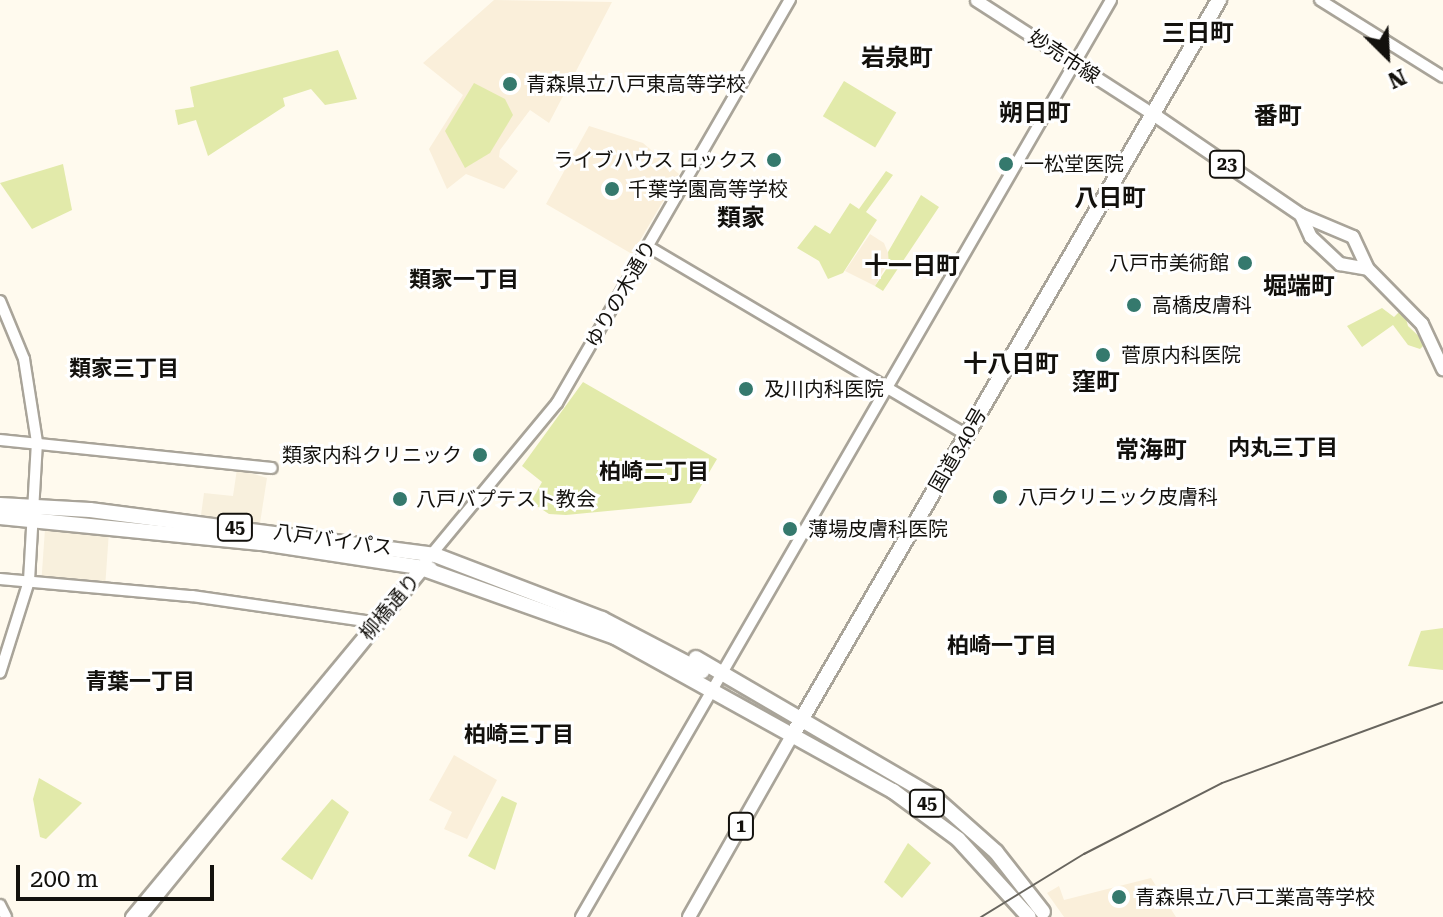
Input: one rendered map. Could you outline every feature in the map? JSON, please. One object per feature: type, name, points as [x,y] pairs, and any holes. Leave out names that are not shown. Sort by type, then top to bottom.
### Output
[{"type":"highway","name":"国道340号","points":[[793,734],[1219,0]]},
{"type":"highway","name":"八戸バイパス","points":[[0,505],[424,569],[562,603]]},
{"type":"highway","name":"八戸バイパス","points":[[0,517],[34,512],[435,555],[468,563],[562,603],[702,671]]},
{"type":"highway","points":[[468,563],[608,612],[804,718],[961,819],[1004,860],[1037,916]]},
{"type":"highway","points":[[424,569],[577,619],[714,689],[927,814],[986,865],[1037,916]]},
{"type":"highway","name":"45","points":[[832,745],[940,812],[1008,877],[1037,916]]},
{"type":"main road","name":"妙売市線","points":[[976,0],[1153,114]]},
{"type":"main road","name":"23","points":[[1153,114],[1301,215],[1353,237],[1368,269],[1422,324],[1443,369]]},
{"type":"main road","name":"23","points":[[1301,215],[1311,237],[1340,264],[1368,269]]},
{"type":"main road","name":"1","points":[[689,917],[793,734]]},
{"type":"street","name":"ゆりの木通り","points":[[424,569],[557,403],[790,0]]},
{"type":"street","points":[[581,917],[1111,0]]},
{"type":"street","points":[[1320,0],[1439,75]]},
{"type":"street","points":[[649,247],[967,435]]},
{"type":"street","points":[[0,301],[24,359],[37,442],[29,581],[0,673]]},
{"type":"street","points":[[0,440],[272,468]]},
{"type":"street","name":"柳橋通り","points":[[131,917],[424,569]]},
{"type":"street","points":[[0,579],[379,623]]},
{"type":"street","name":"柳橋通り","points":[[141,917],[379,623]]},
{"type":"street","points":[[0,905],[6,917]]},
{"type":"shaded area","name":"青森県立八戸東高等学校","points":[[494,0],[612,2],[549,123],[530,110],[500,150],[499,157],[518,171],[504,189],[466,174],[447,189],[429,149],[463,95],[423,63]]},
{"type":"shaded area","name":"千葉学園高等学校","points":[[589,126],[643,143],[679,174],[632,254],[546,204]]},
{"type":"shaded area","points":[[870,234],[884,243],[890,258],[875,286],[845,271]]},
{"type":"shaded area","points":[[237,469],[267,478],[260,523],[201,515],[204,493],[233,496]]},
{"type":"shaded area","points":[[45,529],[109,533],[105,583],[42,579]]},
{"type":"shaded area","points":[[454,755],[497,780],[467,839],[444,829],[452,812],[429,800]]},
{"type":"shaded area","name":"青森県立八戸工業高等学校","points":[[1151,878],[1176,917],[1064,917],[1047,893],[1059,886],[1064,900]]},
{"type":"green space","points":[[338,50],[357,99],[325,105],[311,89],[283,98],[285,106],[208,156],[196,120],[178,125],[175,110],[194,107],[190,87]]},
{"type":"green space","points":[[844,81],[896,112],[875,148],[823,116]]},
{"type":"green space","points":[[474,83],[505,99],[513,115],[490,153],[465,168],[445,131]]},
{"type":"green space","points":[[63,164],[72,210],[32,229],[0,183]]},
{"type":"green space","points":[[886,171],[893,175],[866,212],[877,220],[843,273],[828,279],[819,261],[797,248],[815,225],[830,234],[850,203],[859,209]]},
{"type":"green space","points":[[921,195],[939,207],[883,291],[875,286],[889,265],[888,252]]},
{"type":"green space","points":[[1382,308],[1394,317],[1403,308],[1408,326],[1426,343],[1420,349],[1408,345],[1393,325],[1362,347],[1347,326]]},
{"type":"green space","points":[[583,382],[717,459],[691,503],[566,515],[549,514],[531,502],[542,482],[522,466]]},
{"type":"green space","points":[[1443,628],[1443,670],[1408,666],[1421,631]]},
{"type":"green space","points":[[39,778],[82,803],[46,839],[40,837],[33,799]]},
{"type":"green space","points":[[502,796],[517,803],[495,870],[468,856]]},
{"type":"green space","points":[[332,799],[349,812],[312,880],[281,859]]},
{"type":"green space","points":[[908,843],[931,863],[902,898],[884,882]]},
{"type":"tunnel","points":[[702,671],[769,708]]},
{"type":"railway","points":[[981,917],[1084,854],[1222,783],[1443,702]]},
{"type":"place","name":"青森県立八戸東高等学校","points":[[510,84]]},
{"type":"place","name":"ライブハウス ロックス","points":[[774,160]]},
{"type":"place","name":"一松堂医院","points":[[1006,164]]},
{"type":"place","name":"千葉学園高等学校","points":[[612,189]]},
{"type":"place","name":"八戸市美術館","points":[[1245,263]]},
{"type":"place","name":"高橋皮膚科","points":[[1134,305]]},
{"type":"place","name":"菅原内科医院","points":[[1103,355]]},
{"type":"place","name":"及川内科医院","points":[[746,389]]},
{"type":"place","name":"類家内科クリニック","points":[[480,455]]},
{"type":"place","name":"八戸クリニック皮膚科","points":[[1000,497]]},
{"type":"place","name":"八戸バプテスト教会","points":[[400,499]]},
{"type":"place","name":"薄場皮膚科医院","points":[[790,529]]},
{"type":"place","name":"青森県立八戸工業高等学校","points":[[1119,897]]},
{"type":"district","name":"三日町","points":[[1198,34]]},
{"type":"district","name":"岩泉町","points":[[897,59]]},
{"type":"district","name":"朔日町","points":[[1035,114]]},
{"type":"district","name":"番町","points":[[1278,117]]},
{"type":"district","name":"八日町","points":[[1110,199]]},
{"type":"district","name":"類家","points":[[741,219]]},
{"type":"district","name":"十一日町","points":[[912,267]]},
{"type":"district","name":"類家一丁目","points":[[464,280]]},
{"type":"district","name":"堀端町","points":[[1299,287]]},
{"type":"district","name":"十八日町","points":[[1011,365]]},
{"type":"district","name":"類家三丁目","points":[[124,369]]},
{"type":"district","name":"窪町","points":[[1096,383]]},
{"type":"district","name":"内丸三丁目","points":[[1283,448]]},
{"type":"district","name":"常海町","points":[[1151,451]]},
{"type":"district","name":"柏崎二丁目","points":[[654,472]]},
{"type":"district","name":"柏崎一丁目","points":[[1002,646]]},
{"type":"district","name":"青葉一丁目","points":[[140,682]]},
{"type":"district","name":"柏崎三丁目","points":[[519,735]]}]
